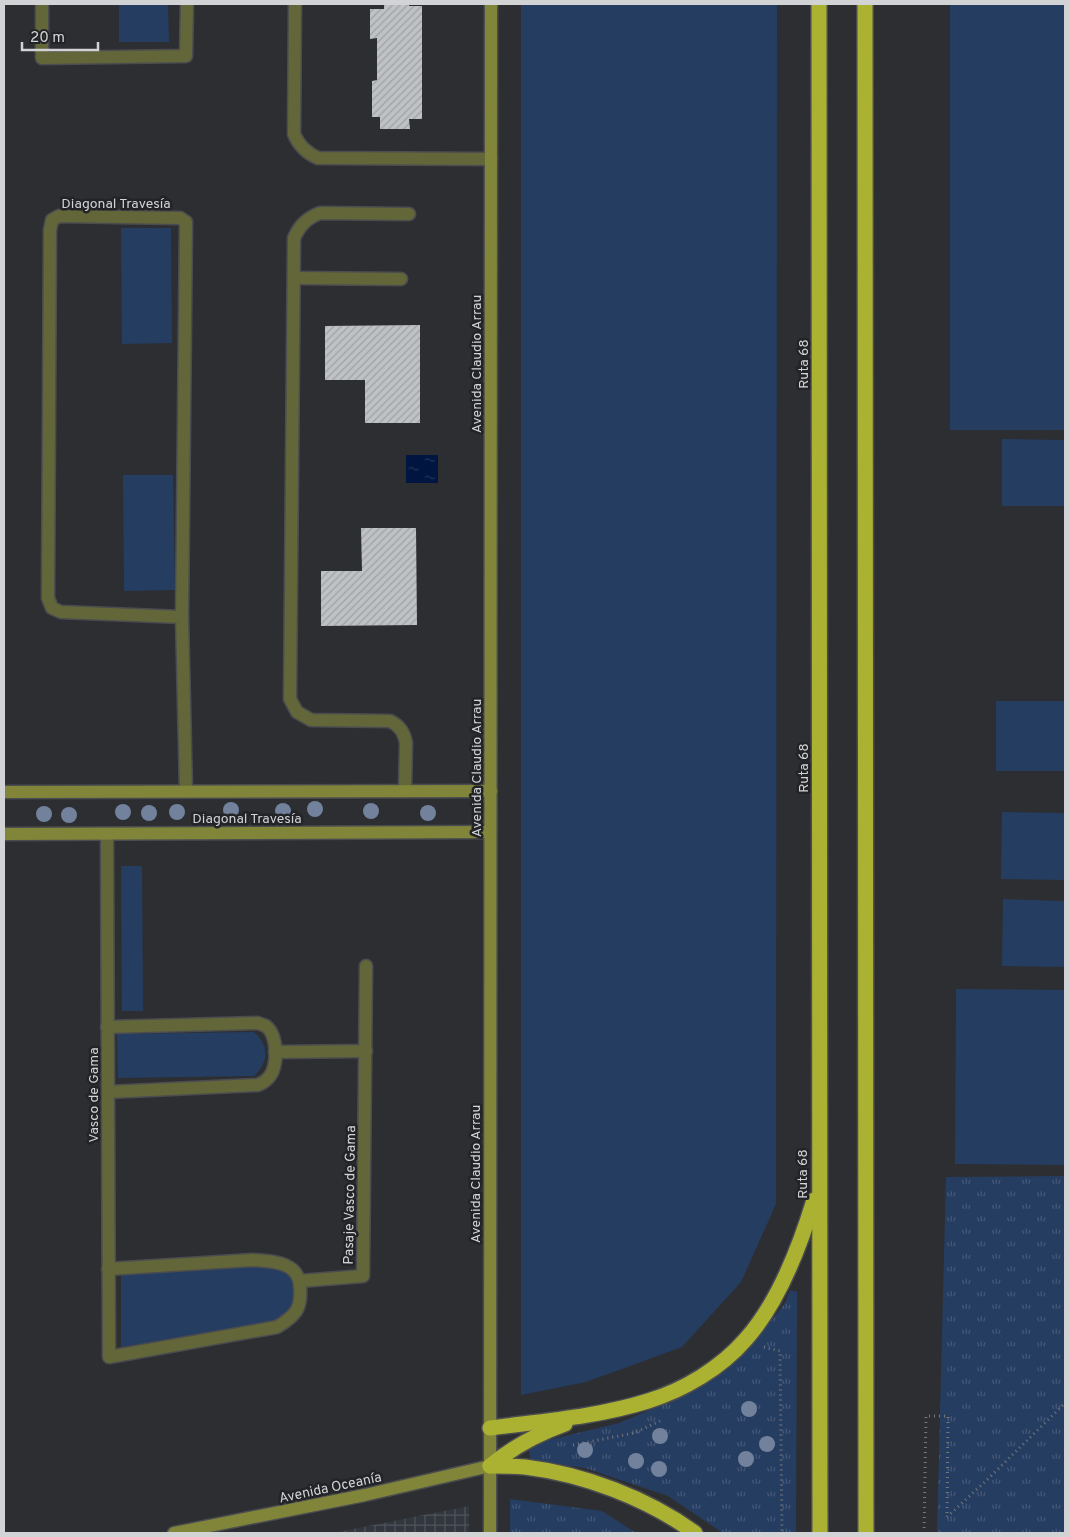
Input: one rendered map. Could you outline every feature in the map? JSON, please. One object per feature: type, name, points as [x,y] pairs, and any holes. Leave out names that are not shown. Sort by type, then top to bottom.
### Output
[{"type":"highway","name":"Ruta 68","points":[[819,4],[818,1184],[820,1533]]},
{"type":"highway","points":[[865,4],[866,1533]]},
{"type":"highway","points":[[490,1428],[592,1414],[626,1407],[671,1392],[695,1380],[718,1365],[746,1339],[763,1316],[793,1260],[818,1184]]},
{"type":"highway","points":[[490,1466],[505,1454],[537,1435],[592,1414]]},
{"type":"highway","points":[[490,1466],[524,1467],[582,1479],[650,1505],[695,1533]]},
{"type":"street","points":[[42,4],[42,58],[186,56],[187,4]]},
{"type":"street","points":[[295,4],[294,134],[302,148],[318,158],[490,158]]},
{"type":"street","name":"Avenida Claudio Arrau","points":[[490,1533],[491,4]]},
{"type":"street","points":[[405,791],[406,743],[396,724],[390,721],[312,720],[297,712],[290,699],[294,238],[303,222],[311,216],[320,213],[409,214]]},
{"type":"street","name":"Diagonal Travesía","points":[[182,617],[60,612],[52,608],[48,598],[50,230],[52,220],[59,216],[180,218],[186,222],[182,617],[186,792]]},
{"type":"street","points":[[294,278],[401,279]]},
{"type":"street","name":"Diagonal Travesía","points":[[4,792],[490,791]]},
{"type":"street","name":"Diagonal Travesía","points":[[4,834],[490,832]]},
{"type":"street","name":"Vasco de Gama","points":[[107,834],[108,1357],[277,1327],[290,1319],[298,1309],[301,1298],[300,1281]]},
{"type":"street","name":"Pasaje Vasco de Gama","points":[[300,1281],[363,1276],[366,966]]},
{"type":"street","points":[[108,1027],[258,1023],[266,1027],[271,1034],[275,1052],[271,1075],[266,1081],[258,1085],[108,1092]]},
{"type":"street","points":[[275,1052],[366,1051]]},
{"type":"street","points":[[108,1269],[252,1260],[270,1261],[294,1270],[300,1281]]},
{"type":"street","name":"Avenida Oceanía","points":[[174,1533],[365,1495],[490,1466]]},
{"type":"path","points":[[780,1351],[782,1533]]},
{"type":"path","points":[[924,1533],[926,1416],[948,1416],[947,1517],[1065,1403]]},
{"type":"shaded area","points":[[469,1506],[469,1533],[333,1533]]},
{"type":"green space","points":[[119,4],[168,4],[169,42],[119,42]]},
{"type":"green space","points":[[521,4],[777,4],[776,1204],[741,1282],[682,1347],[586,1382],[521,1395]]},
{"type":"green space","points":[[950,4],[1065,4],[1065,430],[950,430]]},
{"type":"green space","points":[[121,228],[171,228],[172,343],[122,344]]},
{"type":"green space","points":[[1002,439],[1065,440],[1065,506],[1002,506]]},
{"type":"green space","points":[[123,475],[173,475],[175,590],[124,591]]},
{"type":"green space","points":[[996,701],[1065,701],[1065,771],[996,771]]},
{"type":"green space","points":[[1002,812],[1065,813],[1065,880],[1001,879]]},
{"type":"green space","points":[[121,866],[142,866],[143,1011],[122,1011]]},
{"type":"green space","points":[[1003,899],[1065,901],[1065,967],[1002,966]]},
{"type":"green space","points":[[956,989],[1065,990],[1065,1165],[955,1164]]},
{"type":"green space","points":[[254,1032],[265,1048],[265,1059],[254,1076],[118,1078],[117,1034]]},
{"type":"green space","points":[[1065,1176],[1065,1533],[937,1533],[946,1177]]},
{"type":"green space","points":[[251,1265],[278,1269],[289,1275],[293,1280],[295,1289],[294,1307],[277,1322],[121,1347],[121,1275]]},
{"type":"green space","points":[[790,1290],[797,1292],[796,1533],[723,1533],[668,1496],[585,1468],[531,1460],[528,1445],[619,1423],[680,1397],[732,1362],[760,1335],[785,1303]]},
{"type":"green space","points":[[510,1499],[602,1511],[636,1533],[510,1533]]},
{"type":"water","points":[[406,455],[438,455],[438,483],[406,483]]},
{"type":"building","points":[[384,4],[422,6],[422,119],[409,119],[410,129],[380,129],[380,117],[372,117],[372,81],[377,80],[377,38],[370,39],[370,9],[384,9]]},
{"type":"building","points":[[420,325],[420,423],[365,423],[365,380],[325,380],[325,326]]},
{"type":"building","points":[[361,528],[416,528],[417,625],[321,626],[321,571],[362,571]]}]
